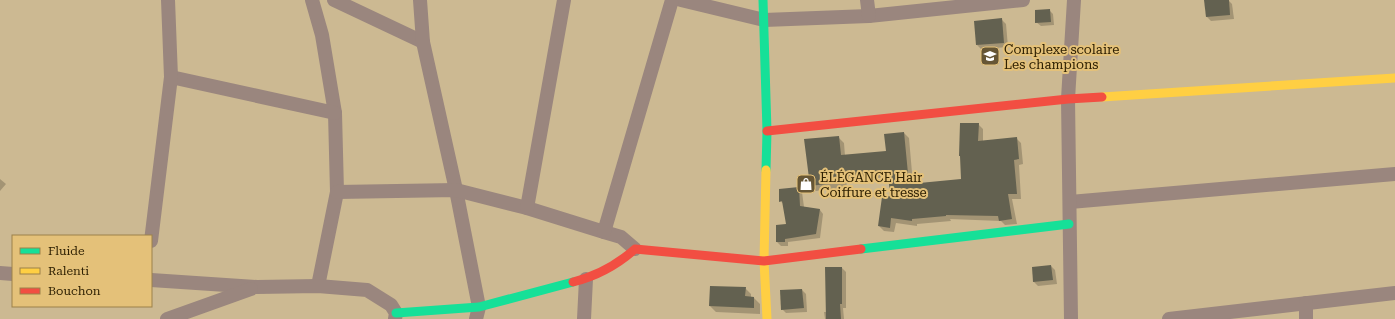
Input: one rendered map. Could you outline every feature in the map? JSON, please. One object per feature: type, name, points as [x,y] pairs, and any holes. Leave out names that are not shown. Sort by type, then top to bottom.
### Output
[{"type":"street","points":[[152,235],[171,77],[168,0]]},
{"type":"street","points":[[312,0],[322,35],[335,113],[337,192],[318,286]]},
{"type":"street","points":[[334,0],[423,42]]},
{"type":"street","points":[[420,0],[423,42],[456,190],[478,313]]},
{"type":"street","points":[[527,208],[564,0]]},
{"type":"street","points":[[604,232],[672,0]]},
{"type":"street","points":[[681,0],[764,20],[869,16],[1022,0]]},
{"type":"street","points":[[763,0],[767,131],[764,261],[767,319]]},
{"type":"street","points":[[867,0],[869,16]]},
{"type":"street","points":[[1070,319],[1068,99],[1074,0]]},
{"type":"street","points":[[171,77],[335,113]]},
{"type":"street","points":[[767,131],[1068,99],[1395,78]]},
{"type":"street","points":[[1070,202],[1395,174]]},
{"type":"street","points":[[337,192],[456,190],[527,208],[621,237],[636,249],[764,261],[1069,224]]},
{"type":"street","points":[[152,280],[257,286],[318,286],[367,290],[391,305],[396,316],[478,313],[586,279],[623,260],[636,249]]},
{"type":"street","points":[[0,273],[12,274]]},
{"type":"street","points":[[584,319],[586,279]]},
{"type":"street","points":[[167,319],[257,286]]},
{"type":"street","points":[[1177,319],[1306,302],[1395,293]]},
{"type":"street","points":[[1306,302],[1306,319]]},
{"type":"building","points":[[1204,0],[1229,0],[1230,15],[1206,17]]},
{"type":"building","points":[[1050,9],[1051,22],[1035,23],[1035,10]]},
{"type":"building","points":[[1002,18],[1004,43],[976,45],[974,21]]},
{"type":"building","points":[[960,123],[979,123],[978,141],[1017,137],[1019,159],[1014,160],[1017,194],[1008,194],[1012,219],[999,221],[998,216],[946,215],[912,219],[912,221],[891,218],[890,228],[878,226],[882,197],[890,196],[888,172],[842,176],[842,182],[810,186],[804,139],[839,136],[841,155],[886,151],[884,134],[904,132],[909,184],[961,179],[959,156]]},
{"type":"building","points":[[799,187],[800,206],[820,209],[816,234],[785,239],[785,242],[776,242],[776,225],[786,224],[782,201],[779,202],[779,189]]},
{"type":"building","points":[[1051,265],[1053,280],[1033,282],[1032,267]]},
{"type":"building","points":[[825,267],[842,267],[842,304],[840,304],[841,319],[826,319]]},
{"type":"building","points":[[710,286],[746,287],[745,296],[754,297],[754,308],[709,306]]},
{"type":"building","points":[[802,289],[804,308],[781,310],[780,290]]},
{"type":"traffic: fast","points":[[763,0],[767,131],[766,170]]},
{"type":"traffic: fast","points":[[861,249],[1069,224]]},
{"type":"traffic: fast","points":[[396,313],[479,307],[573,282]]},
{"type":"traffic: slow","points":[[1102,97],[1395,78]]},
{"type":"traffic: slow","points":[[766,170],[764,261],[767,319]]},
{"type":"traffic: jam","points":[[767,131],[1068,99],[1102,97]]},
{"type":"traffic: jam","points":[[573,282],[590,277],[606,269],[635,249],[764,261],[861,249]]},
{"type":"place","name":"Complexe scolaire Les champions","points":[[990,56]]},
{"type":"place","name":"ÉLÉGANCE Hair Coiffure et tresse","points":[[806,184]]}]
